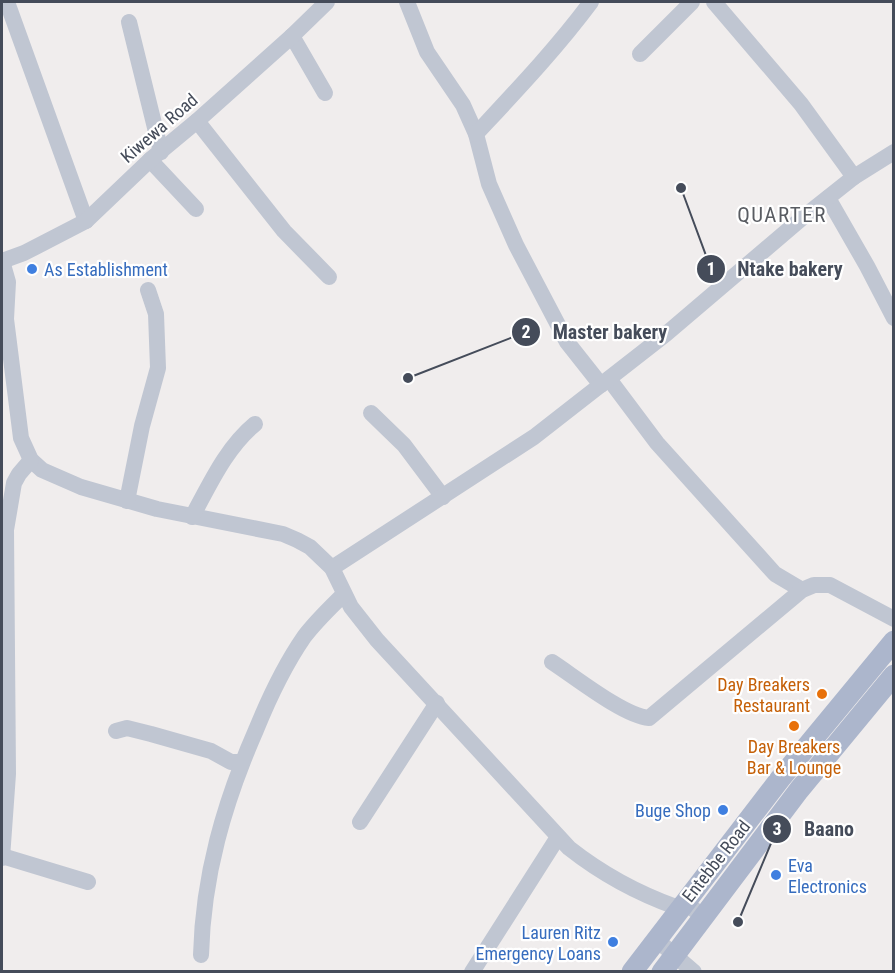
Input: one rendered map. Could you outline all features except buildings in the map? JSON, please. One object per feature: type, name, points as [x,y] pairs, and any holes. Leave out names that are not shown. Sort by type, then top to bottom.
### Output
[{"type":"main road","name":"Entebbe Road","points":[[632,972],[780,779],[894,641]]},
{"type":"main road","name":"Entebbe Road","points":[[668,963],[799,790],[894,675]]},
{"type":"street","points":[[8,2],[86,221]]},
{"type":"street","name":"Kiwewa Road","points":[[2,261],[24,253],[86,221],[327,2]]},
{"type":"street","points":[[407,2],[427,52],[439,72],[459,96],[476,134],[489,184],[516,245],[567,342],[775,574],[802,590]]},
{"type":"street","points":[[476,134],[529,78],[591,2]]},
{"type":"street","points":[[640,54],[692,2]]},
{"type":"street","points":[[714,2],[801,104],[854,177]]},
{"type":"street","points":[[129,22],[156,156],[196,209]]},
{"type":"street","points":[[292,36],[325,93]]},
{"type":"street","points":[[197,121],[284,231],[329,277]]},
{"type":"street","points":[[332,568],[534,436],[698,308],[854,177],[894,152]]},
{"type":"street","points":[[828,198],[894,318]]},
{"type":"street","points":[[2,261],[8,282],[6,319],[21,438],[31,460],[42,470],[81,488],[192,517],[290,537],[310,547],[332,568],[351,606],[377,640],[558,837],[586,861],[631,888],[676,907],[684,902],[704,916]]},
{"type":"street","points":[[127,501],[142,426],[158,368],[156,314],[148,290]]},
{"type":"street","points":[[371,413],[404,445],[443,497]]},
{"type":"street","points":[[192,517],[227,455],[243,434],[255,424]]},
{"type":"street","points":[[31,460],[14,483],[6,530],[5,774],[2,857],[88,882]]},
{"type":"street","points":[[552,662],[621,707],[640,717],[649,718],[802,590],[814,585],[830,585],[894,619]]},
{"type":"street","points":[[201,955],[202,913],[220,830],[242,762],[268,700],[291,657],[310,630],[345,594]]},
{"type":"street","points":[[360,822],[437,704]]},
{"type":"street","points":[[116,731],[128,728],[211,751],[231,762],[242,762]]},
{"type":"street","points":[[472,972],[558,837]]},
{"type":"street","points":[[657,940],[668,963],[694,972]]},
{"type":"place","name":"Ntake bakery","points":[[681,188]]},
{"type":"place","name":"As Establishment","points":[[32,269]]},
{"type":"place","name":"Master bakery","points":[[408,378]]},
{"type":"place","name":"Day Breakers Restaurant","points":[[822,694]]},
{"type":"place","name":"Day Breakers Bar & Lounge","points":[[794,726]]},
{"type":"place","name":"Buge Shop","points":[[723,810]]},
{"type":"place","name":"Eva Electronics","points":[[776,875]]},
{"type":"place","name":"Baano","points":[[738,922]]},
{"type":"place","name":"Lauren Ritz Emergency Loans","points":[[613,942]]},
{"type":"district","name":"QUARTER","points":[[782,215]]}]
